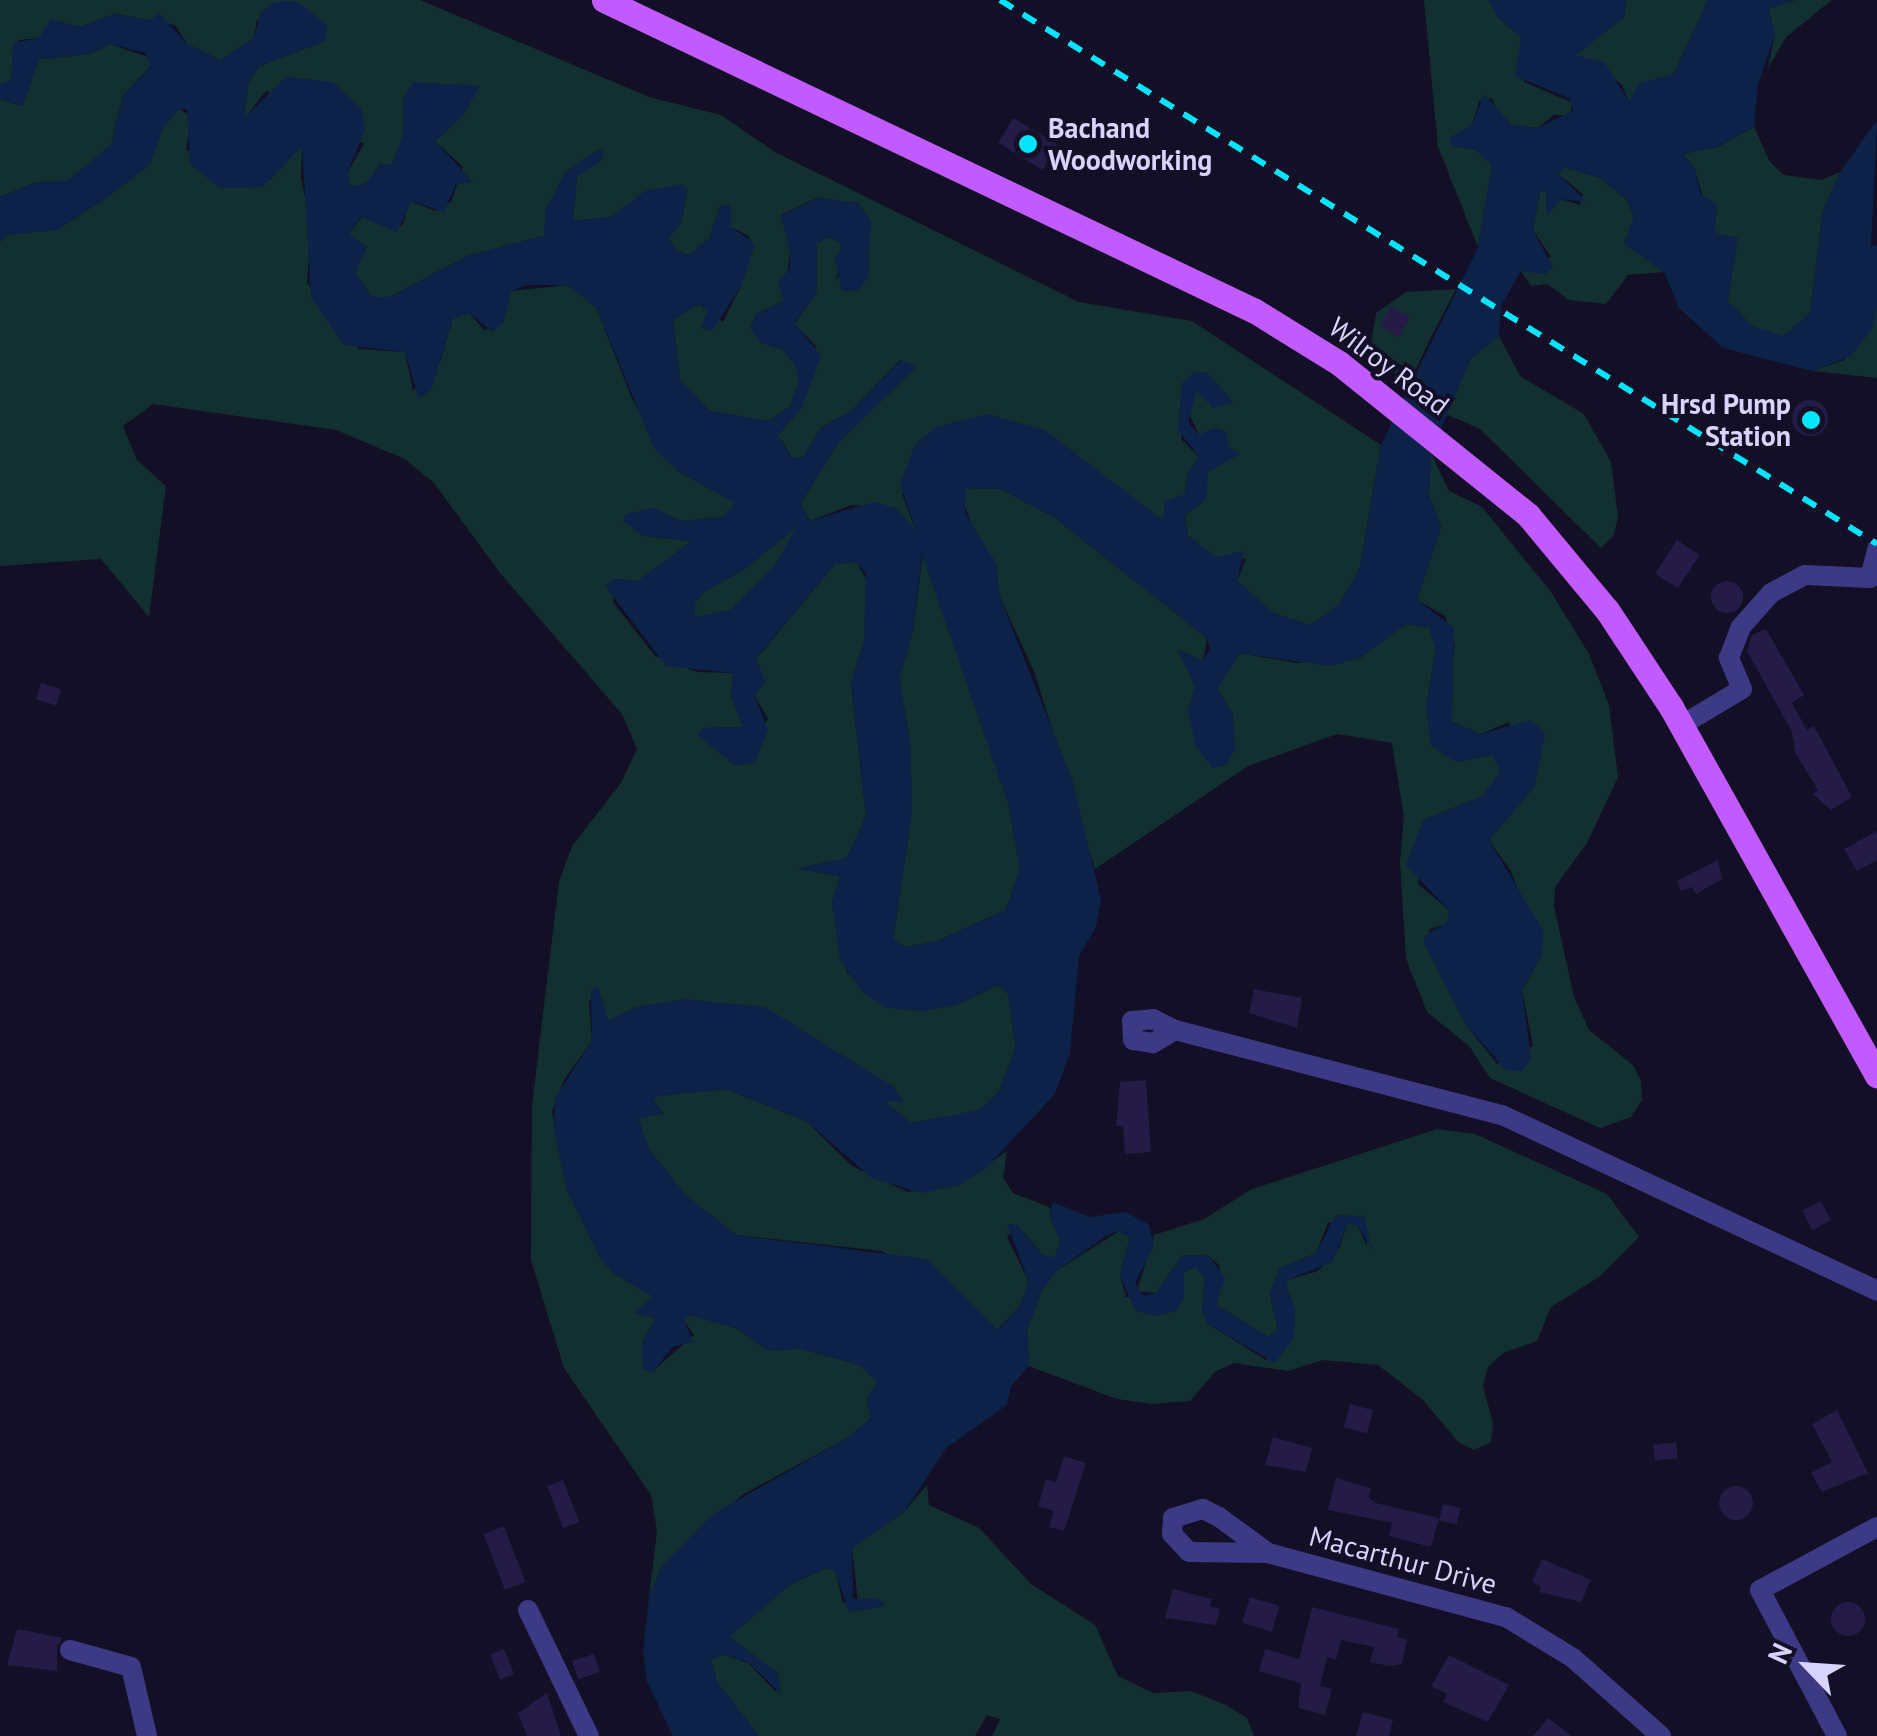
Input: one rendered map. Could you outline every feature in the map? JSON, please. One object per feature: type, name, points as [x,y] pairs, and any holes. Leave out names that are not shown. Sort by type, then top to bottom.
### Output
[{"type":"main road","name":"Wilroy Road","points":[[604,0],[1255,311],[1380,394],[1453,451],[1561,550],[1682,726],[1877,1075]]},
{"type":"street","points":[[1682,726],[1742,689],[1728,658],[1741,627],[1771,593],[1806,576],[1870,578],[1877,549]]},
{"type":"street","points":[[1175,1030],[1502,1115],[1877,1291]]},
{"type":"street","points":[[1837,1736],[1760,1590],[1877,1527]]},
{"type":"street","name":"Macarthur Drive","points":[[1268,1552],[1506,1617],[1574,1658],[1661,1736]]},
{"type":"street","points":[[528,1610],[590,1736]]},
{"type":"street","points":[[70,1650],[131,1667],[147,1736]]},
{"type":"green space","points":[[0,0],[420,0],[649,97],[721,115],[775,152],[1079,302],[1192,321],[1381,445],[1360,568],[1339,605],[1310,625],[1273,613],[1237,581],[1246,559],[1215,557],[1188,536],[1184,516],[1206,499],[1199,435],[1187,409],[1197,391],[1202,392],[1193,373],[1181,439],[1199,457],[1187,474],[1185,494],[1163,521],[1044,430],[902,494],[916,531],[895,508],[851,505],[810,521],[800,504],[838,443],[916,367],[900,360],[851,411],[821,428],[803,457],[792,458],[778,435],[802,407],[816,346],[794,324],[817,292],[817,243],[829,237],[842,244],[836,281],[871,221],[858,203],[817,198],[781,215],[790,251],[784,301],[756,314],[760,342],[783,350],[796,366],[799,381],[790,407],[769,421],[710,411],[680,380],[673,320],[699,304],[723,322],[741,286],[749,236],[731,227],[730,205],[720,207],[709,239],[689,255],[676,251],[668,238],[681,223],[687,190],[645,192],[611,217],[573,221],[577,175],[601,161],[598,150],[546,209],[544,236],[467,256],[390,297],[372,297],[358,285],[349,234],[362,217],[402,226],[410,201],[435,211],[451,202],[463,167],[435,141],[463,115],[404,96],[403,138],[391,166],[380,164],[367,183],[350,187],[347,173],[364,144],[266,91],[244,119],[248,84],[259,66],[325,41],[257,19],[254,38],[220,60],[187,44],[175,25],[115,14],[80,27],[51,20],[40,38],[19,40],[11,81],[0,84]]},
{"type":"green space","points":[[1424,0],[1489,0],[1498,18],[1521,37],[1524,82],[1573,103],[1569,115],[1554,115],[1538,128],[1511,125],[1499,118],[1492,98],[1479,101],[1472,125],[1452,146],[1476,150],[1492,165],[1478,247],[1438,147]]},
{"type":"green space","points":[[1626,0],[1708,0],[1674,74],[1629,103],[1622,84],[1575,55],[1624,17]]},
{"type":"green space","points":[[1796,0],[1832,0],[1786,37],[1768,68],[1775,34],[1768,8]]},
{"type":"green space","points":[[110,44],[151,58],[151,66],[123,96],[111,145],[67,182],[37,182],[0,197],[0,99],[22,106],[39,59],[91,54]]},
{"type":"green space","points":[[179,109],[191,116],[186,150],[271,180],[283,159],[302,146],[301,178],[311,226],[307,283],[359,349],[405,352],[413,391],[440,362],[453,318],[469,313],[484,330],[503,322],[511,291],[568,285],[596,307],[632,399],[678,471],[736,503],[723,517],[681,521],[654,508],[624,521],[644,536],[692,541],[638,581],[615,579],[613,602],[655,656],[697,672],[733,673],[731,697],[744,727],[704,728],[736,766],[768,719],[755,696],[756,659],[835,564],[856,562],[868,582],[864,641],[851,683],[866,816],[847,858],[801,868],[840,876],[832,903],[847,973],[954,1006],[998,985],[1008,994],[1016,1048],[999,1092],[979,1111],[911,1123],[885,1102],[894,1087],[851,1062],[636,1007],[608,1021],[598,987],[589,1002],[592,1041],[564,1080],[552,1112],[567,1190],[600,1257],[613,1273],[653,1296],[656,1319],[642,1343],[653,1371],[694,1335],[683,1319],[691,1315],[736,1328],[767,1350],[802,1349],[860,1365],[878,1382],[867,1398],[871,1418],[849,1437],[742,1495],[662,1566],[649,1597],[657,1531],[651,1495],[564,1368],[531,1260],[532,1105],[559,882],[572,846],[621,783],[637,749],[622,714],[500,573],[434,483],[405,459],[336,430],[153,404],[123,426],[137,460],[166,486],[149,617],[101,559],[0,566],[0,242],[9,234],[57,230],[106,198],[150,164],[163,127]]},
{"type":"green space","points":[[1754,127],[1770,162],[1784,175],[1822,180],[1840,172],[1823,211],[1810,313],[1783,337],[1752,326],[1728,301],[1737,238],[1714,233],[1694,167],[1683,154],[1717,147]]},
{"type":"green space","points":[[1564,167],[1600,178],[1627,200],[1634,219],[1624,243],[1664,272],[1628,275],[1606,304],[1569,300],[1547,284],[1531,286],[1521,271],[1551,257],[1533,230],[1540,190],[1546,191],[1547,215],[1561,199],[1580,205],[1583,194],[1557,173]]},
{"type":"green space","points":[[1456,289],[1408,386],[1370,350],[1376,313],[1406,292]]},
{"type":"green space","points":[[1877,305],[1877,378],[1812,371],[1844,360]]},
{"type":"green space","points":[[1499,336],[1520,376],[1584,414],[1611,462],[1618,517],[1614,535],[1601,548],[1480,429],[1446,414],[1471,358]]},
{"type":"green space","points":[[1431,453],[1449,491],[1482,507],[1551,592],[1589,654],[1609,705],[1618,777],[1587,843],[1555,887],[1554,906],[1574,997],[1589,1030],[1633,1065],[1641,1081],[1642,1100],[1631,1117],[1600,1128],[1490,1078],[1470,1047],[1427,1012],[1406,959],[1400,862],[1404,817],[1392,743],[1337,734],[1248,766],[1095,869],[1035,674],[999,595],[996,563],[980,547],[961,495],[966,488],[1001,489],[1054,517],[1207,638],[1203,661],[1178,650],[1195,686],[1188,712],[1233,714],[1217,689],[1239,653],[1297,663],[1360,658],[1406,624],[1429,627],[1436,648],[1426,707],[1456,762],[1492,755],[1501,771],[1483,796],[1423,820],[1418,884],[1449,910],[1447,924],[1430,929],[1425,945],[1466,1025],[1497,1064],[1533,1046],[1522,990],[1542,954],[1511,871],[1489,840],[1535,786],[1509,722],[1481,734],[1452,722],[1447,702],[1455,644],[1445,616],[1417,600],[1441,527],[1429,495]]},
{"type":"green space","points":[[797,526],[800,532],[775,565],[731,610],[695,618],[694,604],[705,591],[745,569]]},
{"type":"green space","points":[[923,553],[1009,806],[1020,869],[1006,910],[935,942],[905,947],[893,940],[912,810],[910,742],[899,678],[913,632]]},
{"type":"green space","points":[[726,1089],[806,1121],[852,1166],[907,1192],[959,1185],[1007,1151],[1003,1178],[1013,1193],[1049,1207],[1061,1241],[1054,1259],[1042,1254],[1017,1225],[1007,1237],[1029,1282],[1020,1306],[997,1330],[882,1251],[736,1235],[685,1195],[649,1149],[638,1119],[663,1113],[653,1101],[657,1096]]},
{"type":"green space","points":[[1437,1129],[1475,1134],[1607,1194],[1639,1237],[1599,1277],[1551,1307],[1537,1341],[1503,1353],[1488,1367],[1483,1386],[1493,1423],[1491,1442],[1474,1450],[1458,1442],[1423,1400],[1378,1365],[1323,1360],[1288,1371],[1234,1363],[1215,1372],[1190,1401],[1153,1404],[1117,1399],[1029,1366],[1027,1329],[1042,1290],[1056,1271],[1119,1231],[1130,1237],[1120,1276],[1126,1297],[1184,1298],[1184,1272],[1196,1267],[1205,1278],[1202,1308],[1208,1324],[1266,1360],[1295,1312],[1285,1281],[1318,1271],[1339,1248],[1348,1222],[1358,1226],[1367,1247],[1364,1216],[1328,1223],[1316,1253],[1280,1268],[1270,1294],[1278,1330],[1268,1337],[1216,1305],[1220,1266],[1209,1256],[1183,1255],[1156,1293],[1137,1291],[1154,1235],[1204,1219],[1252,1189]]},
{"type":"green space","points":[[927,1485],[929,1505],[979,1528],[1031,1584],[1095,1625],[1118,1676],[1153,1693],[1191,1691],[1226,1705],[1247,1718],[1254,1736],[992,1736],[1000,1719],[987,1715],[975,1736],[759,1736],[717,1682],[711,1660],[723,1654],[748,1663],[776,1692],[778,1673],[729,1637],[789,1585],[826,1568],[835,1570],[843,1603],[858,1602],[852,1548],[905,1511]]},
{"type":"water","points":[[1489,0],[1626,0],[1624,17],[1576,55],[1604,62],[1629,102],[1639,83],[1674,74],[1708,0],[1796,0],[1768,9],[1775,34],[1758,85],[1754,127],[1716,147],[1683,154],[1694,167],[1701,195],[1717,204],[1715,233],[1738,238],[1728,301],[1752,326],[1783,336],[1810,313],[1823,211],[1840,172],[1877,120],[1871,247],[1877,244],[1877,305],[1872,329],[1851,356],[1812,371],[1723,348],[1679,308],[1664,272],[1624,243],[1634,218],[1627,200],[1600,178],[1564,167],[1557,173],[1587,202],[1561,199],[1547,217],[1546,191],[1540,190],[1533,230],[1553,268],[1545,274],[1521,271],[1501,306],[1499,336],[1471,358],[1431,453],[1429,495],[1441,527],[1417,600],[1454,628],[1452,722],[1481,734],[1530,720],[1545,733],[1535,786],[1489,840],[1543,931],[1542,954],[1522,990],[1531,1060],[1521,1071],[1507,1071],[1466,1025],[1425,945],[1424,936],[1447,923],[1449,910],[1406,865],[1423,820],[1483,796],[1501,771],[1492,755],[1456,762],[1431,746],[1426,707],[1436,648],[1429,627],[1406,624],[1360,658],[1330,666],[1239,653],[1217,689],[1233,714],[1235,750],[1226,765],[1213,768],[1196,747],[1188,712],[1195,686],[1178,650],[1203,661],[1210,649],[1207,638],[1054,517],[1001,489],[966,488],[965,513],[996,563],[999,595],[1073,782],[1101,900],[1096,927],[1079,956],[1070,1053],[1055,1094],[984,1170],[959,1185],[923,1193],[873,1179],[806,1121],[726,1089],[657,1096],[653,1102],[664,1113],[638,1119],[649,1149],[685,1195],[736,1235],[927,1259],[998,1330],[1020,1306],[1029,1282],[1007,1224],[1017,1225],[1042,1254],[1054,1258],[1060,1241],[1049,1216],[1053,1202],[1090,1217],[1126,1212],[1149,1225],[1154,1246],[1135,1283],[1144,1296],[1156,1293],[1183,1255],[1209,1256],[1225,1278],[1216,1305],[1268,1337],[1278,1330],[1270,1294],[1280,1268],[1316,1253],[1336,1215],[1364,1216],[1372,1250],[1358,1226],[1348,1223],[1332,1262],[1285,1281],[1295,1312],[1294,1337],[1275,1363],[1208,1324],[1202,1308],[1205,1278],[1196,1267],[1184,1272],[1184,1298],[1176,1311],[1155,1316],[1135,1310],[1120,1276],[1130,1237],[1119,1231],[1106,1236],[1056,1271],[1042,1290],[1027,1329],[1029,1366],[1011,1386],[1007,1405],[946,1448],[905,1511],[852,1548],[853,1599],[877,1598],[886,1606],[849,1612],[835,1571],[826,1568],[789,1585],[729,1637],[778,1673],[781,1694],[748,1662],[723,1654],[711,1660],[717,1682],[759,1736],[673,1736],[647,1682],[643,1652],[649,1597],[662,1566],[713,1514],[849,1437],[871,1418],[867,1398],[878,1382],[860,1365],[802,1349],[767,1350],[736,1328],[691,1315],[684,1320],[693,1342],[672,1347],[653,1372],[643,1370],[642,1343],[656,1319],[635,1313],[653,1296],[613,1273],[599,1256],[567,1190],[554,1131],[555,1098],[592,1041],[591,989],[598,987],[608,1021],[636,1007],[686,999],[765,1007],[894,1087],[904,1101],[885,1102],[911,1123],[979,1110],[999,1092],[1016,1048],[1008,994],[998,985],[954,1006],[923,1011],[887,1008],[862,992],[840,960],[832,903],[840,876],[797,869],[847,858],[866,816],[851,683],[864,641],[866,573],[856,562],[835,564],[756,658],[765,681],[755,696],[768,730],[755,762],[736,766],[697,735],[704,728],[743,727],[731,697],[733,673],[666,666],[605,586],[615,579],[638,581],[692,541],[644,536],[623,521],[626,514],[654,508],[681,521],[723,517],[735,503],[678,471],[654,448],[596,307],[567,285],[527,285],[511,291],[503,322],[492,332],[469,313],[453,318],[431,390],[419,399],[405,352],[344,345],[311,297],[302,146],[263,187],[220,188],[190,164],[187,109],[179,109],[163,127],[150,164],[106,198],[57,230],[9,234],[0,242],[0,197],[37,182],[67,181],[111,145],[123,96],[151,67],[145,53],[110,44],[91,54],[39,59],[22,106],[0,99],[0,84],[11,80],[13,43],[39,38],[51,19],[80,27],[115,14],[151,21],[158,12],[187,44],[220,60],[254,38],[261,11],[274,2],[296,1],[327,25],[325,41],[259,66],[248,84],[244,118],[286,77],[333,82],[361,109],[365,130],[347,173],[350,187],[366,183],[380,164],[391,166],[402,138],[404,96],[414,82],[480,86],[463,115],[435,141],[473,182],[456,184],[444,212],[411,201],[397,232],[361,217],[349,234],[367,247],[355,272],[372,297],[390,297],[467,256],[544,236],[546,209],[566,171],[598,150],[604,150],[601,161],[577,176],[573,221],[611,217],[645,191],[681,184],[687,189],[681,223],[668,238],[676,251],[689,255],[709,239],[720,207],[731,205],[731,227],[755,244],[741,286],[712,331],[701,328],[707,311],[699,304],[673,320],[680,380],[710,411],[769,421],[790,407],[799,381],[796,366],[783,350],[760,342],[750,327],[756,314],[784,301],[778,281],[790,269],[790,251],[781,216],[818,198],[858,203],[871,221],[868,277],[859,290],[842,291],[835,260],[842,244],[829,237],[817,243],[817,292],[794,323],[821,356],[802,407],[778,435],[791,458],[803,457],[821,428],[851,411],[901,360],[916,367],[838,443],[800,504],[809,521],[874,502],[895,508],[916,530],[900,484],[915,445],[936,427],[987,414],[1044,430],[1163,520],[1165,501],[1185,494],[1187,474],[1199,457],[1178,430],[1182,383],[1193,373],[1206,372],[1234,402],[1213,408],[1197,391],[1188,422],[1199,435],[1214,428],[1227,432],[1228,446],[1240,454],[1208,472],[1206,499],[1184,516],[1188,536],[1215,557],[1244,551],[1237,581],[1273,613],[1310,625],[1339,605],[1360,568],[1381,445],[1478,247],[1492,165],[1476,150],[1452,146],[1449,138],[1472,125],[1484,94],[1512,125],[1538,128],[1574,110],[1569,98],[1515,76],[1521,37],[1498,18]],"holes":[[[797,526],[775,565],[731,610],[695,617],[694,605],[705,591],[745,569]],[[922,554],[1009,806],[1020,869],[1006,910],[935,942],[905,947],[893,940],[912,810],[910,742],[899,678],[913,632]]]},
{"type":"building","name":"Bachand Woodworking","points":[[1013,118],[1058,145],[1043,170],[998,143]]},
{"type":"building","points":[[1391,306],[1410,317],[1399,337],[1380,326]]},
{"type":"building","name":"Hrsd Pump Station","points":[[1810,400],[1823,405],[1828,418],[1823,431],[1810,436],[1797,431],[1792,418],[1797,405]]},
{"type":"building","points":[[1677,540],[1700,555],[1678,588],[1655,574]]},
{"type":"building","points":[[1727,581],[1738,586],[1743,597],[1738,608],[1727,613],[1716,608],[1711,597],[1716,586]]},
{"type":"building","points":[[1766,629],[1804,695],[1792,703],[1807,730],[1814,726],[1852,797],[1831,810],[1813,794],[1818,790],[1795,752],[1792,732],[1747,651],[1752,635]]},
{"type":"building","points":[[41,683],[61,689],[56,705],[36,699]]},
{"type":"building","points":[[1877,831],[1877,860],[1857,871],[1844,849]]},
{"type":"building","points":[[1718,860],[1722,879],[1696,894],[1692,887],[1681,891],[1677,881]]},
{"type":"building","points":[[1254,989],[1302,998],[1297,1028],[1249,1013]]},
{"type":"building","points":[[1146,1080],[1151,1152],[1125,1154],[1123,1126],[1116,1126],[1120,1082]]},
{"type":"building","points":[[1821,1201],[1831,1221],[1812,1230],[1802,1211]]},
{"type":"building","points":[[1350,1404],[1373,1410],[1367,1433],[1344,1427]]},
{"type":"building","points":[[1837,1410],[1868,1473],[1822,1492],[1811,1473],[1832,1462],[1812,1424]]},
{"type":"building","points":[[1273,1437],[1312,1448],[1306,1472],[1265,1465]]},
{"type":"building","points":[[1676,1442],[1678,1458],[1655,1461],[1653,1445]]},
{"type":"building","points":[[1064,1456],[1086,1463],[1064,1531],[1049,1527],[1054,1511],[1038,1506],[1046,1479],[1056,1482]]},
{"type":"building","points":[[1336,1478],[1371,1488],[1369,1498],[1376,1503],[1439,1518],[1431,1547],[1389,1536],[1392,1523],[1328,1510]]},
{"type":"building","points":[[563,1480],[579,1522],[563,1528],[547,1486]]},
{"type":"building","points":[[1736,1486],[1748,1491],[1753,1503],[1748,1515],[1736,1520],[1724,1515],[1719,1503],[1724,1491]]},
{"type":"building","points":[[1443,1504],[1461,1508],[1457,1525],[1439,1521]]},
{"type":"building","points":[[504,1526],[526,1582],[505,1590],[483,1534]]},
{"type":"building","points":[[1542,1559],[1591,1580],[1581,1602],[1539,1592],[1541,1587],[1532,1582]]},
{"type":"building","points":[[1173,1589],[1212,1599],[1210,1606],[1220,1609],[1216,1625],[1165,1618]]},
{"type":"building","points":[[1250,1597],[1280,1606],[1272,1632],[1242,1623]]},
{"type":"building","points":[[1848,1602],[1860,1607],[1865,1619],[1860,1631],[1848,1636],[1836,1631],[1831,1619],[1836,1607]]},
{"type":"building","points":[[1312,1607],[1399,1629],[1397,1637],[1407,1640],[1402,1664],[1389,1666],[1370,1662],[1374,1647],[1341,1640],[1336,1660],[1327,1657],[1320,1686],[1332,1689],[1325,1715],[1298,1708],[1301,1683],[1259,1671],[1265,1649],[1299,1659]]},
{"type":"building","points":[[17,1629],[63,1638],[57,1647],[57,1671],[7,1665]]},
{"type":"building","points":[[504,1649],[514,1674],[500,1680],[490,1655]]},
{"type":"building","points":[[594,1654],[600,1672],[578,1679],[572,1661]]},
{"type":"building","points":[[1449,1655],[1509,1685],[1488,1722],[1443,1702],[1447,1694],[1431,1686]]},
{"type":"building","points":[[547,1693],[561,1736],[527,1736],[518,1713]]},
{"type":"building","points":[[1363,1712],[1393,1720],[1389,1736],[1356,1736]]},
{"type":"building","points":[[1548,1718],[1571,1736],[1533,1736]]},
{"type":"railway","points":[[1000,0],[1877,544]]},
{"type":"place","name":"Bachand Woodworking","points":[[1028,144]]},
{"type":"place","name":"Hrsd Pump Station","points":[[1811,420]]}]
